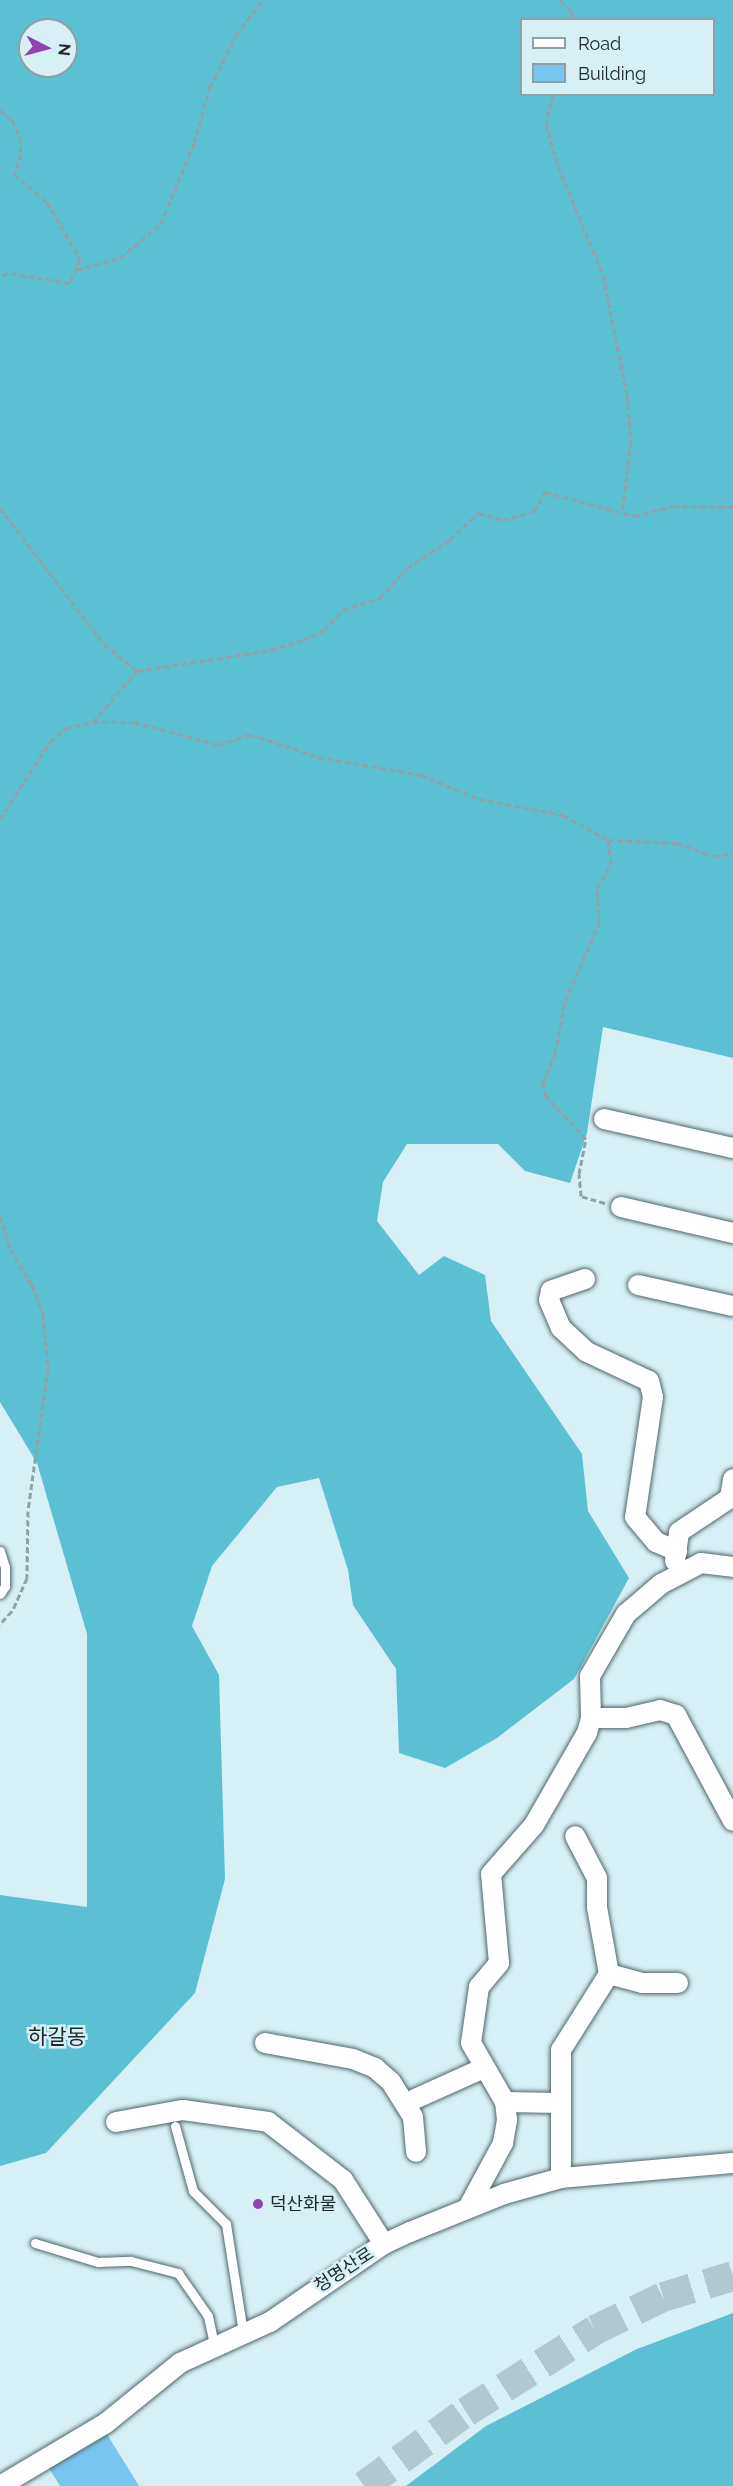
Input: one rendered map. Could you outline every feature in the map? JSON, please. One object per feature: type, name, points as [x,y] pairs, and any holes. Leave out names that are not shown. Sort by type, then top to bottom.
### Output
[{"type":"street","points":[[604,1119],[733,1148]]},
{"type":"street","points":[[621,1208],[733,1233]]},
{"type":"street","points":[[585,1279],[551,1291],[549,1300],[561,1328],[587,1352],[650,1381],[653,1397],[634,1517],[656,1542],[677,1551]]},
{"type":"street","points":[[638,1285],[733,1306]]},
{"type":"street","points":[[673,1576],[680,1532],[730,1498],[733,1479]]},
{"type":"street","points":[[470,2206],[503,2143],[507,2120],[505,2102],[471,2043],[479,1988],[499,1963],[491,1874],[534,1825],[587,1733],[591,1718],[590,1676],[633,1605],[673,1576],[708,1562],[733,1567]]},
{"type":"street","points":[[591,1718],[626,1718],[660,1710],[676,1715],[733,1821]]},
{"type":"street","points":[[561,2178],[561,2050],[609,1974],[597,1907],[597,1878],[575,1836]]},
{"type":"street","points":[[609,1974],[642,1983],[678,1983]]},
{"type":"street","points":[[265,2043],[368,2064],[391,2082],[406,2103],[415,2125],[416,2152]]},
{"type":"street","points":[[406,2103],[484,2068]]},
{"type":"street","points":[[505,2102],[561,2103]]},
{"type":"street","points":[[116,2122],[177,2110],[268,2122],[343,2180],[384,2244]]},
{"type":"street","name":"청명산로","points":[[0,2486],[85,2437],[180,2363],[214,2345],[270,2322],[384,2244],[470,2206],[561,2178],[733,2163]]},
{"type":"lane","points":[[0,1551],[5,1567],[5,1586],[0,1594]]},
{"type":"lane","points":[[175,2126],[193,2191],[226,2224],[243,2333]]},
{"type":"lane","points":[[35,2243],[98,2262],[131,2262],[178,2273],[208,2316],[214,2345]]},
{"type":"path","points":[[77,270],[120,258],[162,224],[194,143],[210,87],[236,35],[263,0]]},
{"type":"path","points":[[560,0],[571,11],[572,18]]},
{"type":"path","points":[[553,96],[546,123],[558,166],[603,275],[627,395],[631,441],[622,512]]},
{"type":"path","points":[[0,110],[12,120],[20,137],[21,154],[14,174],[47,202],[80,259],[70,283],[8,273],[0,277]]},
{"type":"path","points":[[93,722],[137,671],[271,650],[303,640],[324,630],[343,610],[380,598],[407,568],[450,540],[478,513],[503,520],[534,510],[544,492],[634,516],[673,506],[733,507]]},
{"type":"path","points":[[0,508],[104,644],[137,671]]},
{"type":"path","points":[[0,819],[50,742],[66,728],[93,722],[134,722],[219,745],[248,735],[260,737],[318,757],[421,775],[479,799],[563,815],[608,840],[677,843],[713,856],[733,854]]},
{"type":"path","points":[[608,840],[611,864],[597,888],[599,924],[565,1001],[555,1054],[543,1083],[546,1096],[586,1139],[579,1174],[581,1196],[621,1208]]},
{"type":"path","points":[[0,1216],[10,1249],[32,1285],[43,1314],[48,1368],[28,1511],[27,1578],[12,1611],[0,1624]]},
{"type":"shaded area","points":[[0,0],[733,0],[733,1058],[603,1027],[587,1133],[570,1183],[525,1171],[498,1144],[407,1144],[383,1182],[377,1221],[419,1275],[444,1256],[485,1275],[491,1321],[582,1454],[588,1511],[629,1578],[574,1679],[497,1738],[445,1768],[399,1753],[396,1669],[353,1605],[348,1570],[319,1478],[277,1487],[212,1566],[192,1626],[219,1675],[225,1879],[195,1993],[46,2153],[0,2166],[0,1895],[87,1907],[87,1634],[37,1463],[0,1402]]},
{"type":"shaded area","points":[[733,2313],[733,2486],[406,2486],[486,2426],[637,2349]]},
{"type":"building","points":[[105,2431],[139,2486],[60,2486],[47,2465]]},
{"type":"tunnel","points":[[364,2486],[466,2412],[595,2330],[663,2297],[733,2276]]},
{"type":"place","name":"덕산화물","points":[[258,2204]]},
{"type":"district","name":"하갈동","points":[[57,2037]]}]
